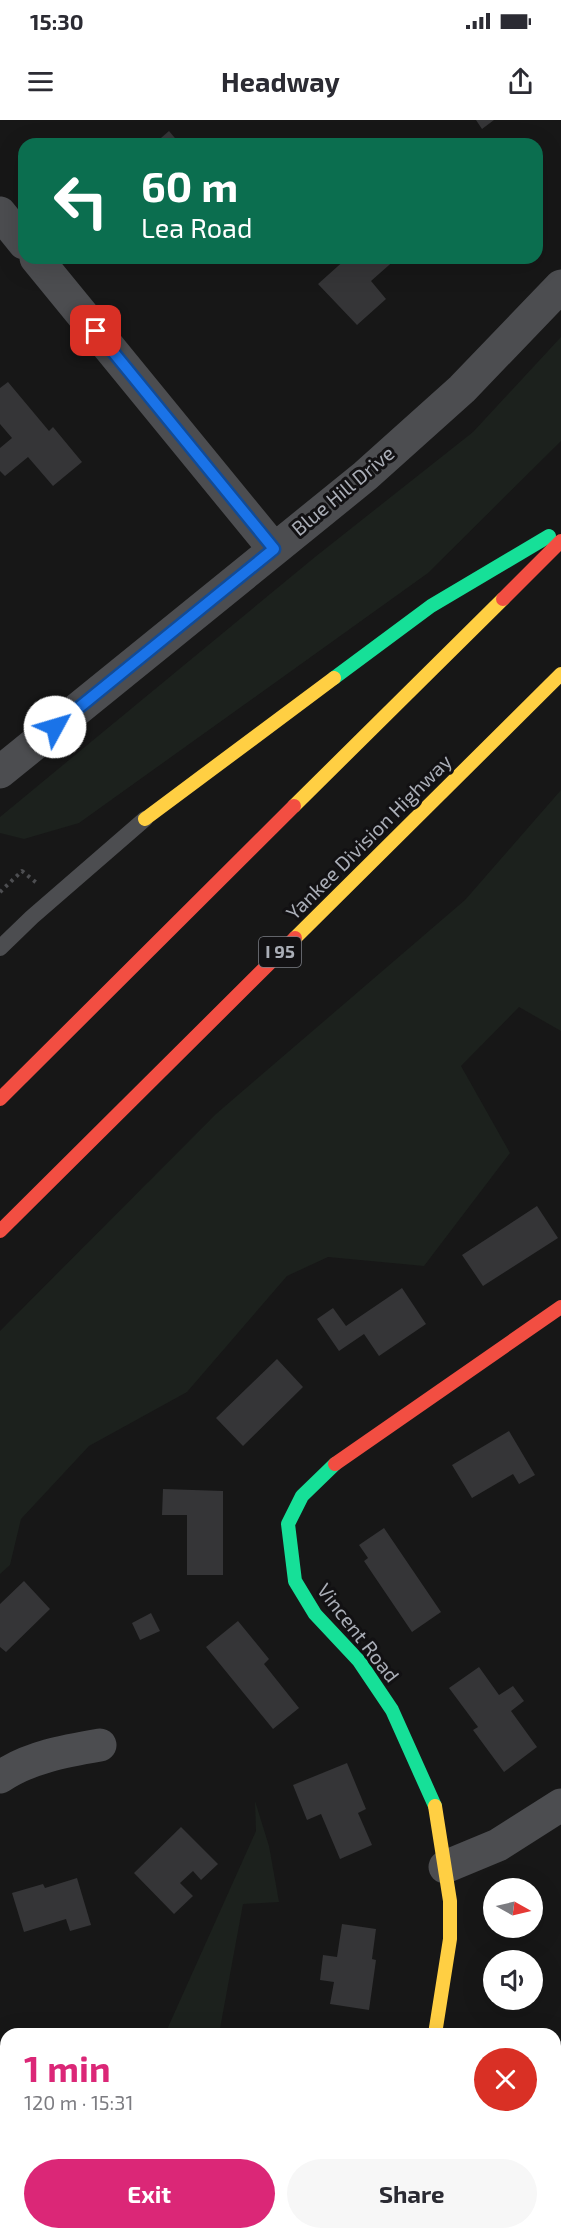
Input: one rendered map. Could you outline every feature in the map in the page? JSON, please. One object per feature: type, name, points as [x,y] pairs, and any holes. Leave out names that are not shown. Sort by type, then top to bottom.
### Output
[{"type":"main road","points":[[145,819],[431,606],[561,529]]},
{"type":"main road","points":[[0,1098],[561,541]]},
{"type":"main road","name":"Yankee Division Highway","points":[[0,1231],[561,674]]},
{"type":"main road","name":"Vincent Road","points":[[436,2028],[450,1939],[450,1901],[434,1802],[392,1710],[359,1661],[315,1614],[295,1581],[288,1524],[302,1496],[331,1467],[561,1307]]},
{"type":"street","points":[[0,213],[18,236]]},
{"type":"street","points":[[41,264],[274,549]]},
{"type":"street","name":"Blue Hill Drive","points":[[0,772],[365,476],[462,389],[561,286]]},
{"type":"street","points":[[0,1777],[12,1769],[55,1752],[100,1745]]},
{"type":"street","points":[[445,1867],[498,1845],[561,1805]]},
{"type":"lane","points":[[0,948],[145,819]]},
{"type":"path","points":[[0,892],[22,871],[56,897]]},
{"type":"shaded area","points":[[561,337],[561,441],[428,573],[79,823],[24,839],[0,833],[0,817],[315,557],[473,432]]},
{"type":"shaded area","points":[[561,790],[561,1031],[519,1007],[461,1066],[510,1153],[424,1266],[328,1257],[287,1276],[187,1392],[89,1446],[21,1519],[10,1565],[0,1574],[0,1331],[216,1114],[465,900]]},
{"type":"shaded area","points":[[255,1801],[269,1846],[279,1902],[243,1904],[220,2028],[168,2028],[256,1831]]},
{"type":"building","points":[[476,120],[494,120],[482,129]]},
{"type":"building","points":[[169,131],[175,138],[161,138]]},
{"type":"building","points":[[340,264],[390,264],[371,281],[386,299],[357,325],[318,284]]},
{"type":"building","points":[[8,382],[49,431],[53,427],[82,462],[53,486],[28,457],[5,476],[0,471],[0,448],[12,438],[0,424],[0,388]]},
{"type":"building","points":[[537,1206],[558,1238],[483,1286],[462,1255]]},
{"type":"building","points":[[402,1288],[426,1324],[379,1356],[364,1334],[339,1351],[317,1319],[333,1308],[346,1326]]},
{"type":"building","points":[[277,1359],[303,1387],[243,1446],[216,1418]]},
{"type":"building","points":[[509,1431],[535,1475],[519,1484],[513,1474],[472,1498],[452,1465]]},
{"type":"building","points":[[163,1489],[223,1491],[223,1575],[187,1575],[187,1515],[162,1515]]},
{"type":"building","points":[[384,1528],[441,1612],[412,1632],[364,1561],[368,1558],[359,1545]]},
{"type":"building","points":[[24,1581],[50,1609],[6,1652],[0,1647],[0,1604]]},
{"type":"building","points":[[151,1613],[160,1631],[140,1640],[132,1623]]},
{"type":"building","points":[[238,1621],[269,1659],[264,1664],[299,1708],[273,1729],[206,1647]]},
{"type":"building","points":[[479,1667],[499,1695],[513,1686],[524,1701],[511,1711],[537,1747],[504,1772],[473,1730],[478,1727],[449,1688]]},
{"type":"building","points":[[347,1763],[366,1809],[358,1813],[372,1845],[340,1859],[321,1814],[307,1820],[293,1785]]},
{"type":"building","points":[[181,1827],[218,1864],[201,1880],[193,1871],[180,1883],[193,1896],[174,1914],[134,1873]]},
{"type":"building","points":[[77,1878],[91,1925],[70,1931],[66,1919],[24,1932],[12,1893],[43,1884],[45,1888]]},
{"type":"building","points":[[342,1924],[376,1929],[372,1959],[376,1960],[369,2010],[330,2004],[334,1982],[320,1980],[323,1955],[337,1957]]},
{"type":"traffic: fast","points":[[334,678],[431,606],[549,536]]},
{"type":"traffic: fast","points":[[335,1464],[302,1496],[288,1524],[295,1581],[315,1614],[359,1661],[392,1710],[435,1806]]},
{"type":"traffic: slow","points":[[294,806],[503,599]]},
{"type":"traffic: slow","points":[[295,938],[561,674]]},
{"type":"traffic: slow","points":[[145,819],[334,678]]},
{"type":"traffic: slow","points":[[435,1806],[450,1901],[450,1939],[436,2028]]},
{"type":"traffic: jam","points":[[503,599],[561,541]]},
{"type":"traffic: jam","points":[[0,1099],[294,806]]},
{"type":"traffic: jam","points":[[0,1231],[295,938]]},
{"type":"traffic: jam","points":[[335,1464],[561,1307]]},
{"type":"route","points":[[55,727],[274,549],[96,331]]}]
